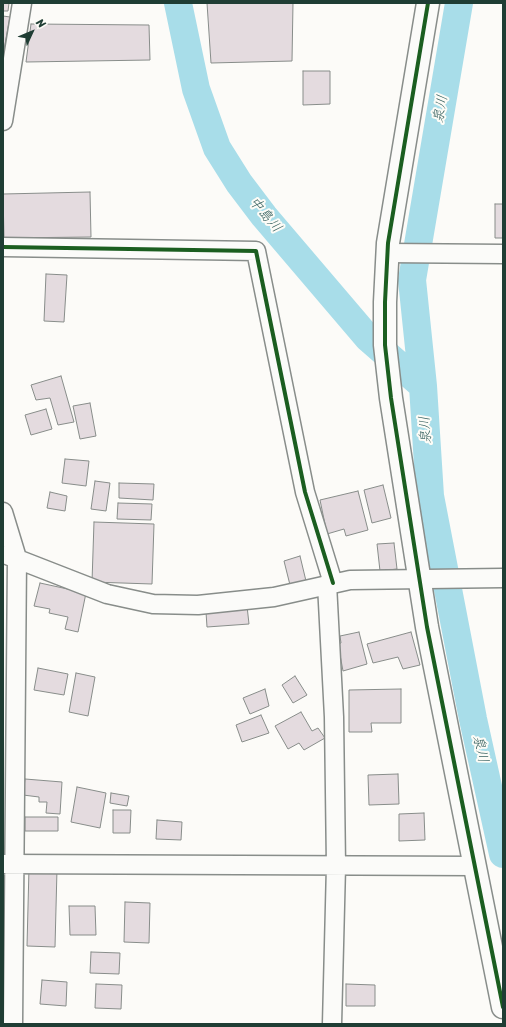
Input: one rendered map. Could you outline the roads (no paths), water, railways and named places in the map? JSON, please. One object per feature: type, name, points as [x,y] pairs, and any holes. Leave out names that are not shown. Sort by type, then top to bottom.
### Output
[{"type":"street","points":[[3,121],[22,3]]},
{"type":"street","points":[[428,3],[388,253],[385,345],[391,398],[427,627],[503,1008]]},
{"type":"street","points":[[3,247],[256,251],[306,492],[330,584],[336,866],[332,1024]]},
{"type":"street","points":[[388,253],[503,254]]},
{"type":"street","points":[[3,512],[10,556],[9,864],[13,1024]]},
{"type":"street","points":[[10,556],[107,594],[153,604],[198,605],[274,597],[350,580],[503,578]]},
{"type":"street","points":[[9,864],[475,866]]},
{"type":"waterway","name":"中島川","points":[[178,3],[196,89],[217,148],[239,183],[264,216],[368,338],[423,386]]},
{"type":"waterway","name":"泉川","points":[[459,3],[412,280],[423,386],[430,496],[473,719],[503,854]]}]
